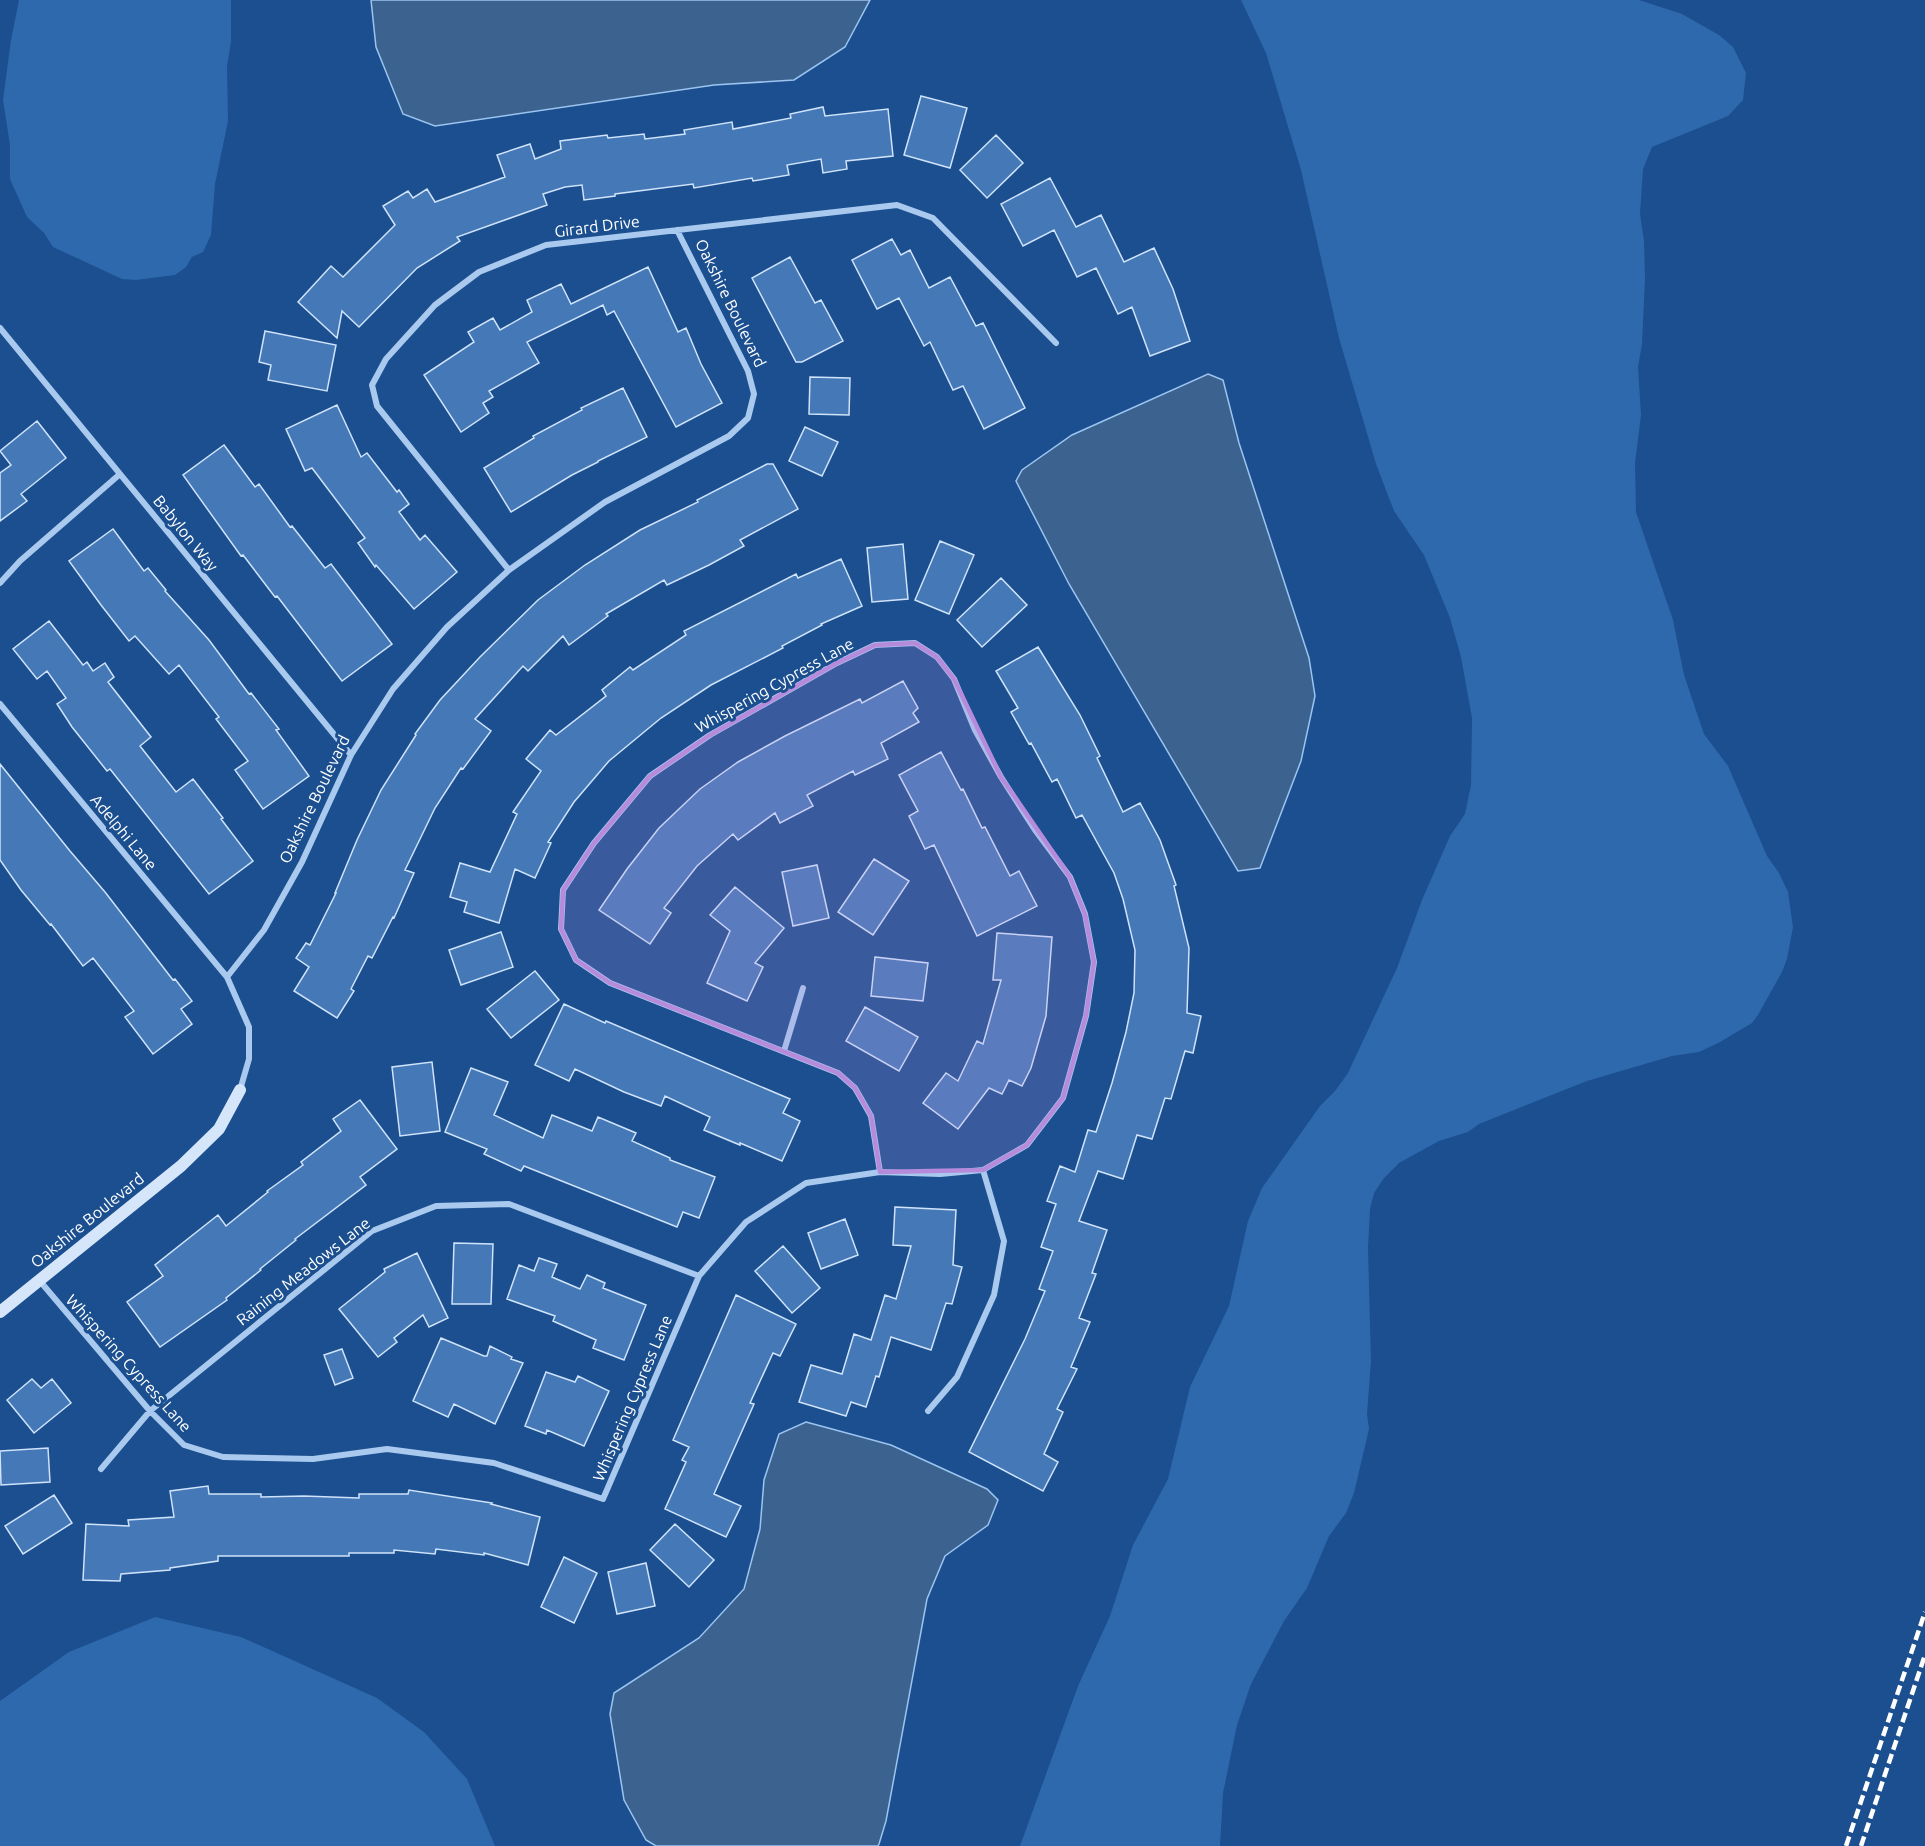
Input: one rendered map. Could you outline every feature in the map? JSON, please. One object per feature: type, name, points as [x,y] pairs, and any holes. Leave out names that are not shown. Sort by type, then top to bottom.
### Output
[{"type":"street","name":"Girard Drive","points":[[509,570],[377,406],[372,385],[386,359],[435,305],[479,273],[546,245],[897,205],[933,218],[1056,343]]},
{"type":"street","name":"Oakshire Boulevard","points":[[0,1312],[181,1166],[219,1129],[240,1090],[249,1059],[249,1027],[227,977],[264,930],[302,862],[351,755],[393,689],[447,627],[509,570],[605,502],[729,436],[748,418],[754,394],[748,371],[676,230]]},
{"type":"street","name":"Babylon Way","points":[[0,328],[351,755]]},
{"type":"street","points":[[0,584],[20,561],[120,474]]},
{"type":"street","name":"Whispering Cypress Lane","points":[[39,1280],[150,1411],[184,1445],[223,1457],[313,1459],[387,1449],[494,1463],[603,1499],[699,1276],[746,1222],[806,1183],[880,1172],[940,1174],[983,1170],[1027,1145],[1064,1098],[1086,1016],[1094,962],[1085,914],[1070,877],[1035,830],[1001,777],[975,730],[954,679],[937,657],[915,644],[875,645],[837,663],[710,735],[667,765],[650,777],[594,843],[563,890],[561,929],[576,960],[610,983],[838,1073],[855,1088],[871,1116],[880,1172]]},
{"type":"street","name":"Adelphi Lane","points":[[0,704],[227,977]]},
{"type":"street","points":[[784,1051],[803,988]]},
{"type":"street","points":[[928,1411],[957,1377],[994,1295],[1004,1241],[983,1170]]},
{"type":"street","name":"Raining Meadows Lane","points":[[101,1469],[150,1411],[372,1231],[436,1206],[509,1204],[699,1276]]},
{"type":"highlighted area","points":[[915,643],[937,657],[954,679],[1001,777],[1070,877],[1085,914],[1094,962],[1086,1016],[1063,1098],[1027,1145],[983,1170],[880,1172],[871,1116],[855,1088],[838,1073],[610,983],[576,960],[561,929],[563,890],[594,843],[650,776],[710,735],[837,663],[875,645]]},
{"type":"shaded area","points":[[19,0],[231,0],[231,42],[227,66],[228,121],[215,184],[211,235],[203,252],[192,257],[186,267],[175,275],[136,280],[122,279],[53,247],[44,233],[27,217],[10,179],[10,145],[3,100]]},
{"type":"shaded area","points":[[371,0],[870,0],[845,47],[794,80],[714,85],[435,126],[403,114],[376,47]]},
{"type":"shaded area","points":[[1241,0],[1639,0],[1682,14],[1719,35],[1733,47],[1746,73],[1743,100],[1728,116],[1652,147],[1643,169],[1640,214],[1644,241],[1645,279],[1642,344],[1638,367],[1641,415],[1635,463],[1636,512],[1673,620],[1684,675],[1704,734],[1728,766],[1767,856],[1788,892],[1793,927],[1782,972],[1752,1023],[1699,1052],[1672,1056],[1587,1081],[1479,1124],[1468,1132],[1439,1141],[1399,1163],[1384,1178],[1374,1193],[1370,1209],[1368,1248],[1371,1361],[1367,1414],[1369,1429],[1354,1493],[1346,1513],[1329,1536],[1307,1588],[1284,1621],[1251,1684],[1237,1725],[1223,1793],[1220,1846],[1020,1846],[1078,1686],[1110,1616],[1133,1545],[1168,1479],[1190,1387],[1229,1306],[1248,1221],[1262,1188],[1320,1106],[1348,1073],[1397,968],[1422,900],[1450,836],[1465,814],[1471,785],[1472,718],[1461,657],[1450,618],[1424,555],[1394,511],[1376,464],[1339,338],[1301,170],[1266,53]]},
{"type":"shaded area","points":[[1208,374],[1223,380],[1239,443],[1309,658],[1315,696],[1301,761],[1260,868],[1238,871],[1069,584],[1016,481],[1022,470],[1072,435]]},
{"type":"shaded area","points":[[806,1422],[891,1445],[987,1489],[998,1500],[988,1525],[945,1556],[927,1599],[886,1821],[879,1844],[878,1846],[656,1846],[646,1840],[624,1800],[610,1714],[614,1693],[699,1638],[744,1589],[760,1529],[764,1480],[779,1434]]},
{"type":"shaded area","points":[[155,1617],[241,1637],[377,1698],[424,1732],[467,1779],[495,1846],[0,1846],[0,1701],[69,1652]]},
{"type":"building","points":[[921,96],[967,108],[950,168],[904,155]]},
{"type":"building","points":[[823,107],[825,116],[888,109],[893,156],[846,161],[847,169],[823,173],[821,159],[787,165],[789,175],[753,181],[752,178],[694,188],[693,184],[584,200],[582,185],[565,187],[543,194],[547,205],[457,237],[460,241],[417,268],[359,327],[342,311],[337,338],[298,302],[331,266],[343,277],[395,225],[383,206],[408,191],[413,198],[427,189],[435,202],[505,177],[497,155],[530,144],[535,159],[561,149],[560,141],[607,135],[608,138],[644,134],[645,139],[685,134],[684,130],[732,122],[733,129],[791,118],[790,114]]},
{"type":"building","points":[[996,135],[1023,163],[987,198],[960,170]]},
{"type":"building","points":[[1050,178],[1076,227],[1101,215],[1124,262],[1154,248],[1173,289],[1190,341],[1150,356],[1132,307],[1118,314],[1096,268],[1077,277],[1054,230],[1023,246],[1001,204]]},
{"type":"building","points":[[892,239],[901,255],[910,250],[929,288],[950,277],[976,326],[983,323],[1025,408],[984,429],[963,386],[953,390],[930,342],[924,346],[899,298],[877,309],[852,260]]},
{"type":"building","points":[[790,257],[815,303],[821,300],[843,341],[802,362],[796,362],[752,278]]},
{"type":"building","points":[[648,267],[678,332],[686,328],[701,364],[722,403],[676,427],[614,311],[607,315],[603,305],[527,342],[539,363],[489,391],[493,397],[483,403],[489,413],[461,432],[424,375],[474,342],[468,332],[493,318],[500,330],[532,312],[527,300],[561,284],[571,304]]},
{"type":"building","points":[[265,331],[336,345],[327,391],[268,380],[271,365],[259,362]]},
{"type":"building","points":[[810,377],[850,378],[849,415],[809,414]]},
{"type":"building","points":[[623,388],[647,437],[572,475],[511,512],[484,468],[534,438],[533,436],[582,410],[581,408]]},
{"type":"building","points":[[337,405],[361,457],[367,453],[409,504],[399,512],[420,540],[425,535],[457,572],[414,609],[376,565],[375,567],[358,543],[365,538],[312,468],[305,471],[286,429]]},
{"type":"building","points":[[37,421],[66,458],[21,494],[27,501],[0,521],[0,473],[11,465],[0,451]]},
{"type":"building","points":[[805,427],[838,442],[822,476],[789,461]]},
{"type":"building","points":[[224,445],[255,487],[259,484],[290,527],[292,526],[325,568],[331,564],[392,644],[342,681],[277,596],[275,597],[243,555],[241,556],[183,475]]},
{"type":"building","points":[[767,464],[773,464],[798,509],[740,540],[744,546],[667,585],[664,580],[606,614],[608,616],[569,645],[563,636],[528,671],[523,666],[475,719],[491,731],[463,769],[461,768],[435,808],[405,870],[414,873],[394,918],[372,958],[368,956],[351,989],[354,991],[337,1018],[294,991],[309,967],[296,958],[306,943],[310,945],[336,893],[357,840],[381,790],[415,734],[440,700],[538,600],[585,565],[640,530],[698,502],[697,500]]},
{"type":"building","points":[[113,529],[144,571],[148,568],[165,591],[209,640],[249,694],[251,693],[279,729],[276,730],[309,776],[263,809],[235,770],[248,761],[216,719],[219,717],[179,665],[169,674],[135,636],[129,641],[69,561]]},
{"type":"building","points":[[940,541],[974,555],[949,614],[915,600]]},
{"type":"building","points":[[903,544],[908,599],[872,602],[867,548]]},
{"type":"building","points":[[841,559],[862,606],[821,624],[782,646],[783,648],[711,685],[661,718],[609,761],[574,802],[548,842],[551,843],[535,878],[515,869],[499,923],[464,912],[467,902],[450,897],[460,863],[490,872],[517,814],[513,812],[541,771],[526,759],[550,730],[556,735],[606,696],[602,690],[630,667],[633,670],[686,635],[684,631],[796,574],[798,578]]},
{"type":"building","points":[[1001,578],[1027,605],[982,647],[957,620]]},
{"type":"building","points":[[49,621],[83,665],[87,662],[93,671],[105,663],[114,677],[108,682],[151,737],[140,746],[176,792],[193,779],[253,861],[209,894],[110,769],[107,771],[72,727],[57,704],[66,698],[47,671],[37,679],[13,649]]},
{"type":"building","points":[[1038,647],[1080,715],[1100,756],[1097,758],[1123,812],[1140,803],[1160,840],[1176,885],[1174,886],[1189,948],[1187,1013],[1201,1016],[1193,1053],[1185,1051],[1171,1099],[1165,1098],[1152,1139],[1137,1135],[1123,1179],[1098,1171],[1079,1221],[1107,1230],[1092,1273],[1096,1274],[1079,1318],[1090,1322],[1071,1367],[1077,1369],[1057,1409],[1063,1412],[1044,1454],[1058,1462],[1043,1491],[969,1452],[1025,1339],[1045,1291],[1039,1289],[1053,1251],[1041,1247],[1056,1204],[1047,1201],[1060,1166],[1075,1172],[1088,1130],[1096,1132],[1126,1032],[1134,993],[1135,950],[1123,899],[1114,873],[1082,815],[1076,818],[1057,779],[1052,782],[1031,743],[1029,744],[1011,712],[1018,708],[996,671]]},
{"type":"building","points":[[903,681],[918,708],[913,713],[919,722],[881,743],[888,759],[855,775],[853,771],[807,795],[813,806],[780,823],[775,813],[738,840],[733,834],[697,866],[664,908],[671,913],[650,944],[599,910],[659,828],[700,789],[738,762],[785,736],[860,699],[862,703]]},
{"type":"building","points":[[941,752],[982,828],[985,827],[1010,876],[1019,871],[1037,906],[977,936],[934,845],[925,849],[909,816],[918,811],[899,775]]},
{"type":"building","points":[[0,764],[192,1001],[181,1009],[192,1024],[153,1054],[125,1017],[134,1011],[93,958],[83,966],[21,890],[0,860]]},
{"type":"building","points":[[874,859],[909,881],[873,935],[838,912]]},
{"type":"building","points":[[817,865],[829,918],[793,926],[782,872]]},
{"type":"building","points":[[735,887],[784,928],[755,963],[763,967],[747,1001],[707,983],[730,931],[710,915]]},
{"type":"building","points":[[501,932],[513,967],[461,985],[449,950]]},
{"type":"building","points":[[997,933],[1052,937],[1046,1016],[1031,1068],[1022,1086],[1009,1080],[1002,1094],[989,1088],[958,1129],[923,1103],[946,1073],[958,1081],[977,1041],[983,1044],[1001,980],[993,980]]},
{"type":"building","points":[[875,957],[928,963],[923,1001],[871,996]]},
{"type":"building","points":[[535,971],[559,1000],[511,1038],[487,1009]]},
{"type":"building","points":[[564,1004],[790,1099],[783,1113],[800,1121],[782,1161],[704,1130],[710,1117],[665,1096],[661,1106],[575,1069],[569,1081],[535,1065]]},
{"type":"building","points":[[865,1007],[918,1037],[899,1071],[846,1041]]},
{"type":"building","points":[[432,1062],[440,1131],[400,1136],[392,1067]]},
{"type":"building","points":[[471,1068],[508,1082],[494,1115],[543,1138],[552,1115],[592,1131],[598,1117],[636,1133],[632,1141],[670,1160],[715,1177],[699,1218],[683,1212],[677,1227],[524,1166],[521,1171],[484,1154],[487,1149],[445,1132]]},
{"type":"building","points":[[360,1100],[397,1149],[360,1177],[366,1185],[295,1239],[226,1298],[227,1300],[160,1347],[127,1302],[163,1276],[155,1265],[218,1215],[226,1226],[267,1191],[303,1165],[301,1162],[341,1131],[333,1119]]},
{"type":"building","points":[[895,1207],[956,1210],[953,1265],[962,1267],[952,1304],[946,1303],[931,1350],[891,1337],[879,1377],[876,1376],[866,1407],[851,1402],[846,1416],[799,1402],[811,1365],[842,1374],[854,1334],[871,1340],[885,1295],[896,1299],[911,1246],[893,1245]]},
{"type":"building","points":[[845,1219],[858,1255],[821,1269],[808,1233]]},
{"type":"building","points":[[454,1243],[493,1244],[491,1304],[452,1304]]},
{"type":"building","points":[[783,1246],[820,1288],[792,1313],[755,1271]]},
{"type":"building","points":[[417,1253],[448,1318],[429,1327],[423,1315],[394,1338],[397,1342],[378,1357],[339,1309],[385,1272],[384,1269]]},
{"type":"building","points":[[539,1258],[557,1264],[552,1277],[580,1289],[587,1275],[605,1283],[603,1288],[646,1305],[624,1360],[593,1348],[596,1340],[553,1321],[555,1316],[507,1299],[519,1265],[534,1271]]},
{"type":"building","points":[[736,1295],[796,1324],[780,1356],[773,1353],[750,1403],[754,1404],[714,1494],[741,1506],[726,1537],[665,1509],[686,1462],[682,1460],[689,1447],[673,1440]]},
{"type":"building","points":[[441,1338],[484,1356],[487,1356],[490,1346],[512,1357],[511,1359],[523,1363],[495,1424],[454,1404],[448,1417],[413,1401]]},
{"type":"building","points":[[342,1349],[353,1378],[335,1385],[324,1355]]},
{"type":"building","points":[[546,1372],[575,1382],[578,1376],[609,1391],[584,1446],[547,1430],[546,1434],[525,1426]]},
{"type":"building","points":[[32,1379],[41,1388],[52,1379],[71,1403],[34,1433],[7,1400]]},
{"type":"building","points":[[48,1448],[50,1482],[1,1485],[0,1451]]},
{"type":"building","points":[[208,1486],[209,1494],[261,1494],[261,1497],[359,1498],[359,1494],[408,1494],[409,1490],[492,1503],[540,1517],[528,1565],[484,1553],[484,1555],[436,1549],[435,1554],[394,1550],[394,1553],[349,1553],[349,1556],[218,1556],[218,1561],[170,1568],[170,1570],[121,1574],[120,1581],[83,1580],[86,1524],[129,1526],[128,1520],[174,1517],[170,1491]]},
{"type":"building","points":[[54,1495],[72,1523],[23,1554],[5,1526]]},
{"type":"building","points":[[675,1524],[714,1560],[689,1587],[650,1550]]},
{"type":"building","points":[[564,1557],[597,1573],[574,1623],[541,1607]]},
{"type":"building","points":[[646,1563],[655,1606],[617,1614],[608,1572]]},
{"type":"railway","points":[[1846,1846],[1925,1612]]},
{"type":"railway","points":[[1861,1846],[1925,1655]]}]
